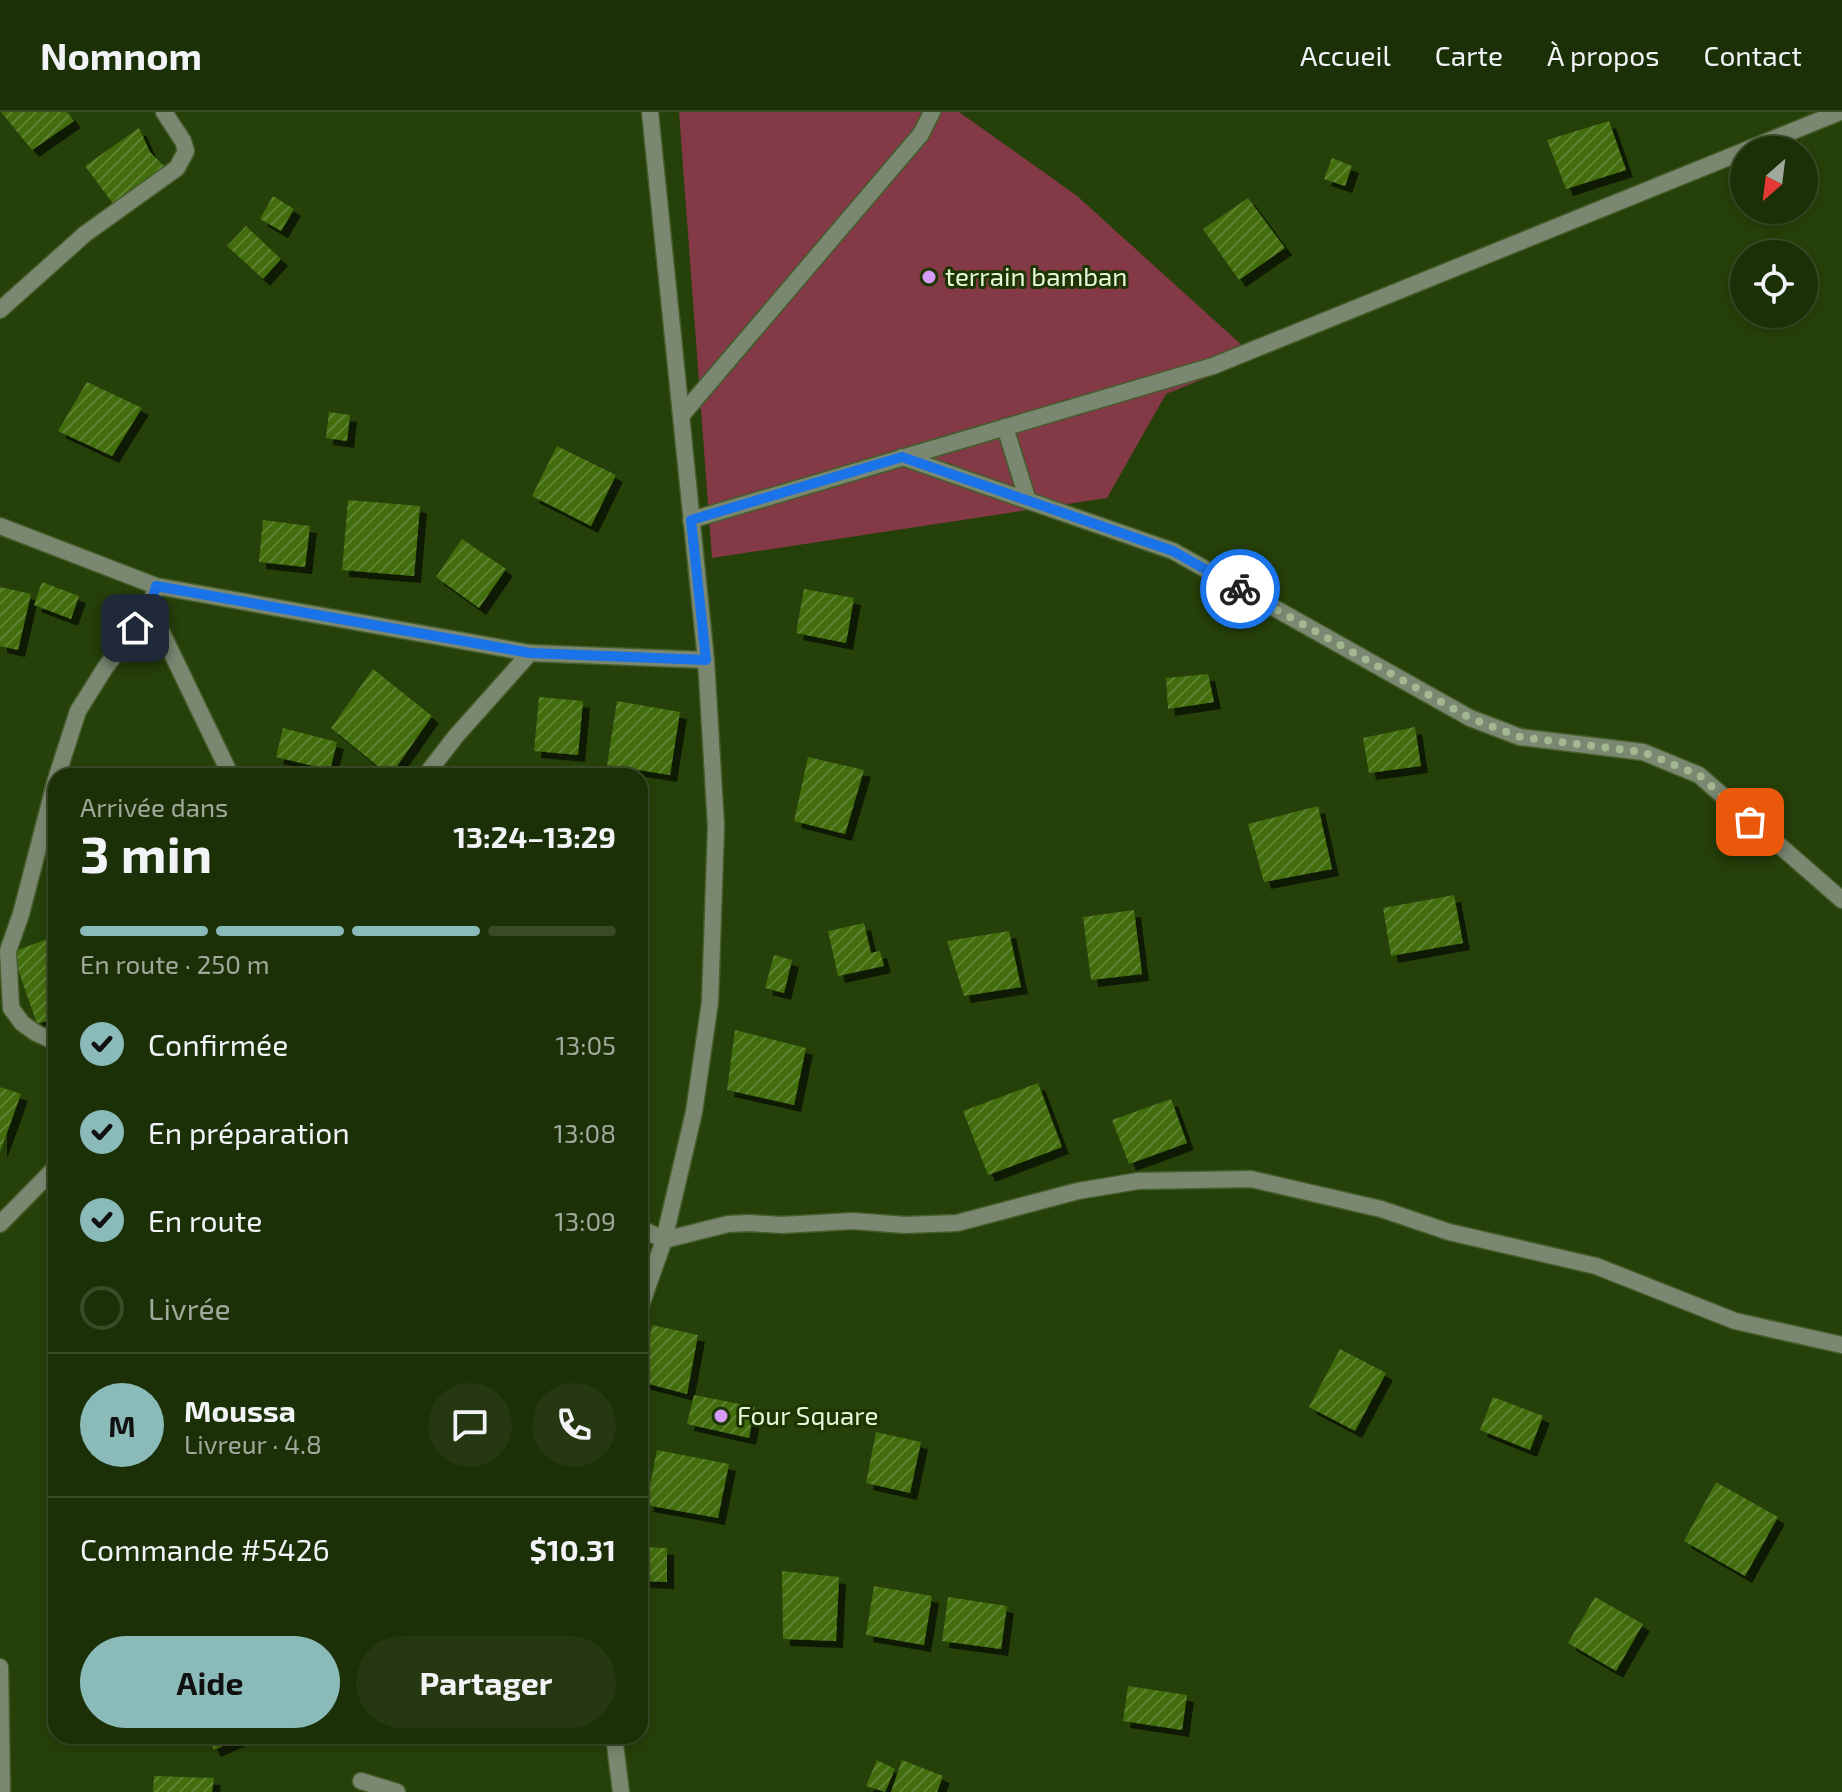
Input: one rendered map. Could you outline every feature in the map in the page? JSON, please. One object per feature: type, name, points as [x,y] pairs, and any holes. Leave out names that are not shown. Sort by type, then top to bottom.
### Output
[{"type":"street","points":[[0,310],[85,234],[177,168],[186,151],[164,112]]},
{"type":"street","points":[[648,1285],[664,1240],[694,1112],[710,1002],[716,826],[706,660],[650,112]]},
{"type":"street","points":[[681,416],[921,134],[932,112]]},
{"type":"street","points":[[1780,136],[1840,112]]},
{"type":"street","points":[[691,520],[1213,366],[1730,156]]},
{"type":"street","points":[[1005,427],[1028,501]]},
{"type":"street","points":[[902,457],[1173,551],[1470,718],[1520,737],[1643,752],[1699,775],[1842,900]]},
{"type":"street","points":[[0,526],[156,586],[530,653],[706,660]]},
{"type":"street","points":[[59,768],[78,711],[105,668],[150,608],[156,586]]},
{"type":"street","points":[[150,608],[227,768]]},
{"type":"street","points":[[431,768],[530,653]]},
{"type":"street","points":[[48,809],[21,914],[8,951],[11,1008],[22,1023],[48,1038]]},
{"type":"street","points":[[0,1224],[48,1175]]},
{"type":"street","points":[[648,1232],[664,1240],[728,1224],[853,1221],[905,1225],[957,1223],[1078,1191],[1138,1181],[1251,1179],[1381,1209],[1449,1232],[1596,1266],[1735,1321],[1842,1345]]},
{"type":"street","points":[[0,1667],[2,1792]]},
{"type":"street","points":[[615,1744],[621,1792]]},
{"type":"street","points":[[361,1781],[397,1792]]},
{"type":"shaded area","name":"terrain bamban","points":[[679,112],[959,112],[1076,195],[1256,358],[1166,394],[1107,498],[712,558]]},
{"type":"building","points":[[1,112],[67,112],[74,121],[32,150]]},
{"type":"building","points":[[1609,121],[1626,170],[1566,189],[1547,140]]},
{"type":"building","points":[[139,128],[150,152],[166,168],[114,205],[85,166]]},
{"type":"building","points":[[1332,158],[1352,166],[1345,186],[1324,179]]},
{"type":"building","points":[[273,196],[294,209],[281,231],[260,219]]},
{"type":"building","points":[[1248,198],[1285,248],[1239,280],[1203,229]]},
{"type":"building","points":[[246,226],[281,259],[263,279],[227,246]]},
{"type":"building","points":[[87,382],[142,408],[112,456],[58,431]]},
{"type":"building","points":[[329,412],[350,415],[347,441],[326,438]]},
{"type":"building","points":[[557,446],[616,475],[591,526],[532,496]]},
{"type":"building","points":[[348,500],[420,506],[414,576],[342,570]]},
{"type":"building","points":[[263,520],[310,526],[305,567],[259,562]]},
{"type":"building","points":[[462,539],[506,569],[479,608],[436,577]]},
{"type":"building","points":[[42,582],[79,596],[71,619],[34,605]]},
{"type":"building","points":[[0,587],[31,594],[18,650],[0,646]]},
{"type":"building","points":[[804,589],[854,598],[846,643],[796,633]]},
{"type":"building","points":[[373,669],[432,716],[396,768],[380,768],[331,728]]},
{"type":"building","points":[[1208,674],[1214,702],[1168,709],[1166,678]]},
{"type":"building","points":[[539,697],[583,701],[578,755],[534,751]]},
{"type":"building","points":[[617,701],[680,712],[670,775],[648,772],[648,768],[607,765]]},
{"type":"building","points":[[1415,727],[1421,766],[1369,773],[1363,738]]},
{"type":"building","points":[[283,728],[337,742],[330,768],[276,757]]},
{"type":"building","points":[[808,757],[864,770],[845,834],[794,821]]},
{"type":"building","points":[[1318,806],[1332,869],[1264,882],[1248,824]]},
{"type":"building","points":[[1454,895],[1463,943],[1391,956],[1383,908]]},
{"type":"building","points":[[1134,910],[1142,974],[1091,980],[1083,917]]},
{"type":"building","points":[[864,923],[871,953],[880,951],[884,966],[838,976],[828,931]]},
{"type":"building","points":[[1009,931],[1021,987],[964,996],[947,941]]},
{"type":"building","points":[[48,939],[48,1021],[37,1024],[12,952]]},
{"type":"building","points":[[774,955],[792,960],[784,993],[765,988]]},
{"type":"building","points":[[735,1030],[806,1048],[794,1105],[727,1090]]},
{"type":"building","points":[[1038,1083],[1062,1147],[988,1175],[963,1111]]},
{"type":"building","points":[[0,1087],[21,1094],[0,1152]]},
{"type":"building","points":[[1171,1099],[1187,1143],[1129,1164],[1112,1120]]},
{"type":"building","points":[[652,1325],[698,1335],[687,1394],[648,1384],[648,1346]]},
{"type":"building","points":[[1340,1349],[1386,1373],[1355,1431],[1309,1407]]},
{"type":"building","name":"Four Square","points":[[694,1395],[755,1407],[749,1438],[687,1424]]},
{"type":"building","points":[[1493,1397],[1543,1416],[1530,1450],[1480,1430]]},
{"type":"building","points":[[876,1432],[921,1442],[910,1493],[866,1483]]},
{"type":"building","points":[[657,1450],[729,1464],[718,1518],[648,1505]]},
{"type":"building","points":[[1716,1482],[1778,1517],[1745,1576],[1684,1541]]},
{"type":"building","points":[[648,1547],[667,1548],[667,1582],[648,1581]]},
{"type":"building","points":[[782,1571],[839,1577],[836,1641],[783,1639]]},
{"type":"building","points":[[874,1586],[932,1596],[924,1645],[866,1635]]},
{"type":"building","points":[[948,1597],[1007,1606],[1001,1649],[942,1641]]},
{"type":"building","points":[[1595,1597],[1643,1624],[1616,1671],[1568,1643]]},
{"type":"building","points":[[1128,1686],[1187,1695],[1182,1730],[1123,1721]]},
{"type":"building","points":[[211,1744],[227,1744],[214,1750]]},
{"type":"building","points":[[877,1760],[895,1769],[885,1792],[866,1786]]},
{"type":"building","points":[[902,1760],[943,1776],[937,1792],[891,1792]]},
{"type":"building","points":[[154,1776],[214,1778],[212,1792],[153,1792]]},
{"type":"way so far","points":[[1240,589],[1470,718],[1520,737],[1643,752],[1699,775],[1750,822]]},
{"type":"place","name":"terrain bamban","points":[[929,277]]},
{"type":"place","name":"Four Square","points":[[721,1416]]},
{"type":"route","points":[[135,628],[150,608],[156,586],[530,653],[706,660],[691,520],[902,457],[1173,551],[1240,589]]}]
